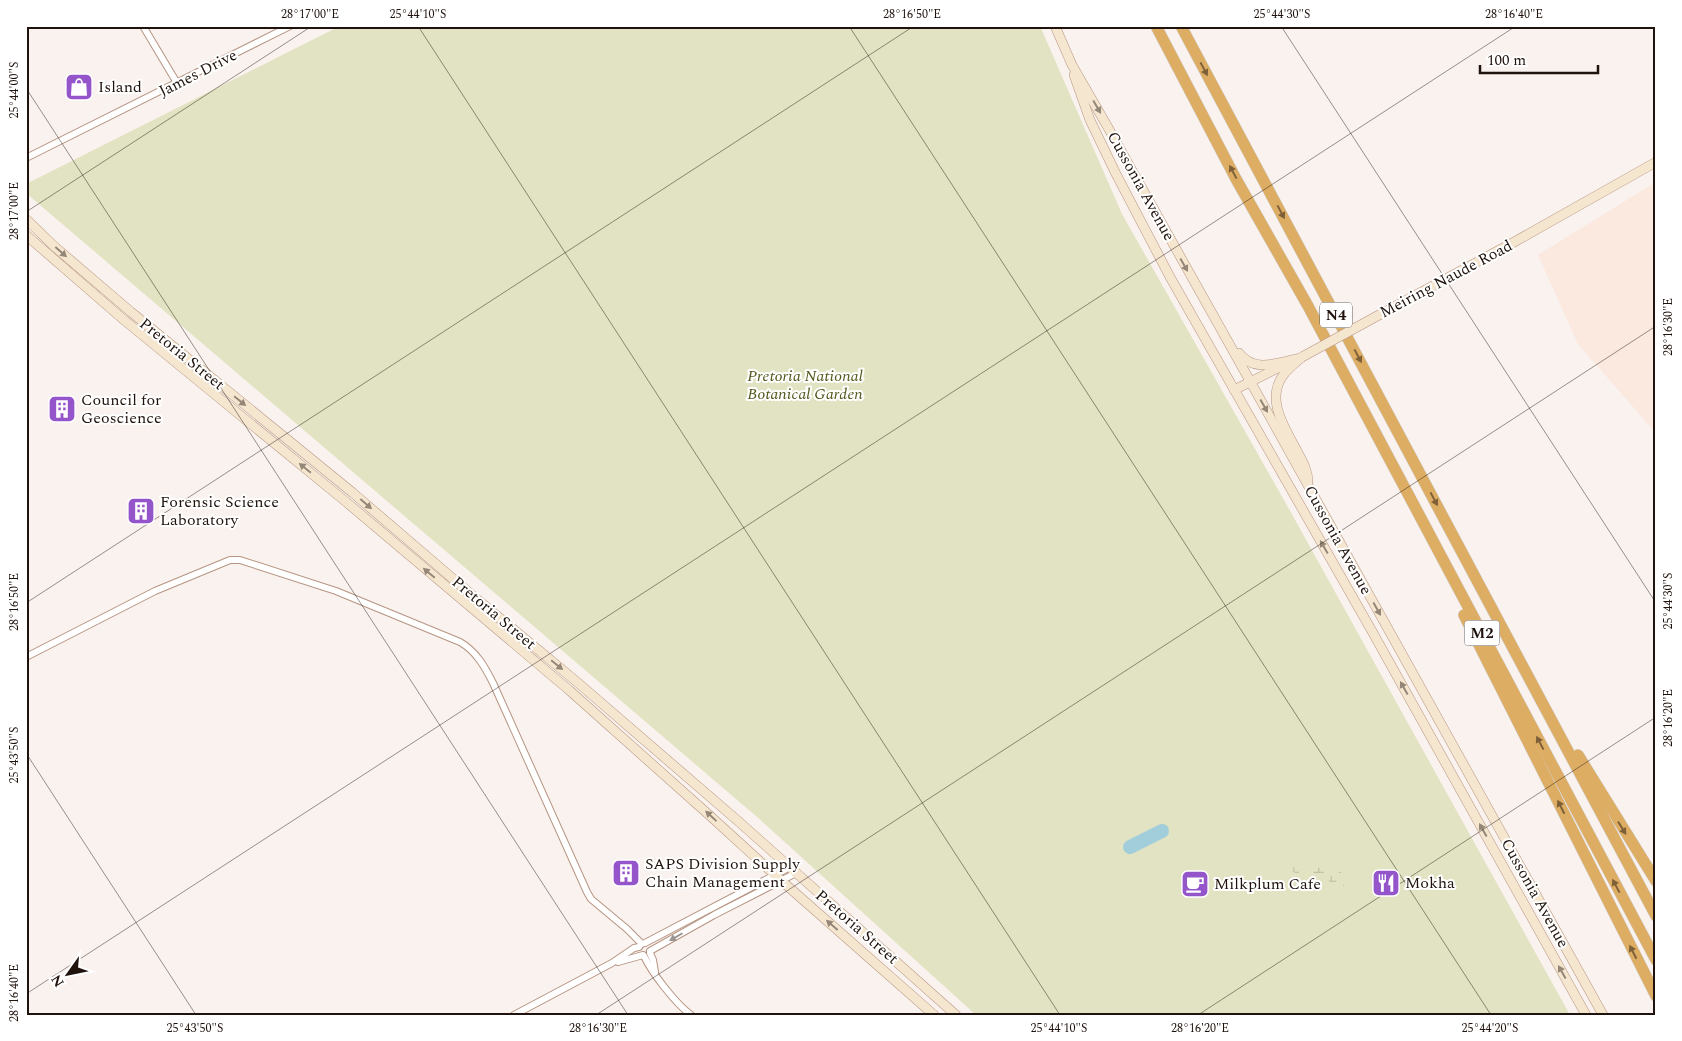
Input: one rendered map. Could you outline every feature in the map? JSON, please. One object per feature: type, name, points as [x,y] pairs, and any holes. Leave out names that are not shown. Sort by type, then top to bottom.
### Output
[{"type":"highway","name":"N4","points":[[1156,26],[1236,178],[1308,306]]},
{"type":"highway","name":"N4","points":[[1181,26],[1490,605]]},
{"type":"highway","name":"M2","points":[[1308,306],[1656,960]]},
{"type":"highway","points":[[1308,306],[1336,372],[1456,598],[1656,996]]},
{"type":"highway","name":"M2","points":[[1490,605],[1656,916]]},
{"type":"highway","points":[[1490,605],[1516,646],[1552,712],[1656,881]]},
{"type":"main road","name":"Cussonia Avenue","points":[[1055,26],[1072,65],[1086,110],[1116,174],[1170,277],[1374,633],[1586,1015]]},
{"type":"main road","name":"Cussonia Avenue","points":[[1072,65],[1603,1015]]},
{"type":"main road","name":"Meiring Naude Road","points":[[1234,390],[1301,357],[1524,237],[1656,162]]},
{"type":"main road","name":"Pretoria Street","points":[[26,219],[55,247],[131,312],[353,493],[584,688],[956,1015]]},
{"type":"main road","name":"Pretoria Street","points":[[26,235],[124,320],[345,501],[569,690],[934,1015]]},
{"type":"main road","points":[[1220,327],[1244,359],[1250,364],[1265,366],[1301,357]]},
{"type":"main road","points":[[1301,357],[1281,379],[1276,402],[1280,418],[1306,469],[1308,487]]},
{"type":"street","points":[[143,26],[177,84]]},
{"type":"street","name":"James Drive","points":[[26,158],[290,26]]},
{"type":"street","points":[[26,658],[156,591],[230,560],[240,560],[336,591],[460,642],[468,646],[478,658],[493,683],[587,892],[592,899],[627,929],[642,945],[650,946],[647,954]]},
{"type":"street","points":[[514,1015],[612,963],[634,948],[793,870]]},
{"type":"street","points":[[612,963],[647,954],[778,878]]},
{"type":"street","points":[[642,945],[639,953],[647,954],[654,960],[655,973],[678,1003],[691,1015]]},
{"type":"shaded area","points":[[1656,182],[1656,433],[1578,344],[1538,255]]},
{"type":"green space","name":"Pretoria National Botanical Garden","points":[[340,26],[1040,26],[1122,214],[1289,509],[1570,1015],[976,1015],[756,816],[26,193],[26,184]]},
{"type":"green space","points":[[1292,863],[1339,871],[1345,876],[1346,885],[1337,889],[1318,874],[1303,877],[1290,870]]},
{"type":"waterway","points":[[1130,847],[1162,831]]},
{"type":"place","name":"Island","points":[[79,87]]},
{"type":"place","name":"Council for Geoscience","points":[[62,409]]},
{"type":"place","name":"Forensic Science Laboratory","points":[[141,511]]},
{"type":"place","name":"SAPS Division Supply Chain Management","points":[[626,873]]},
{"type":"place","name":"Mokha","points":[[1386,883]]},
{"type":"place","name":"Milkplum Cafe","points":[[1195,884]]}]
